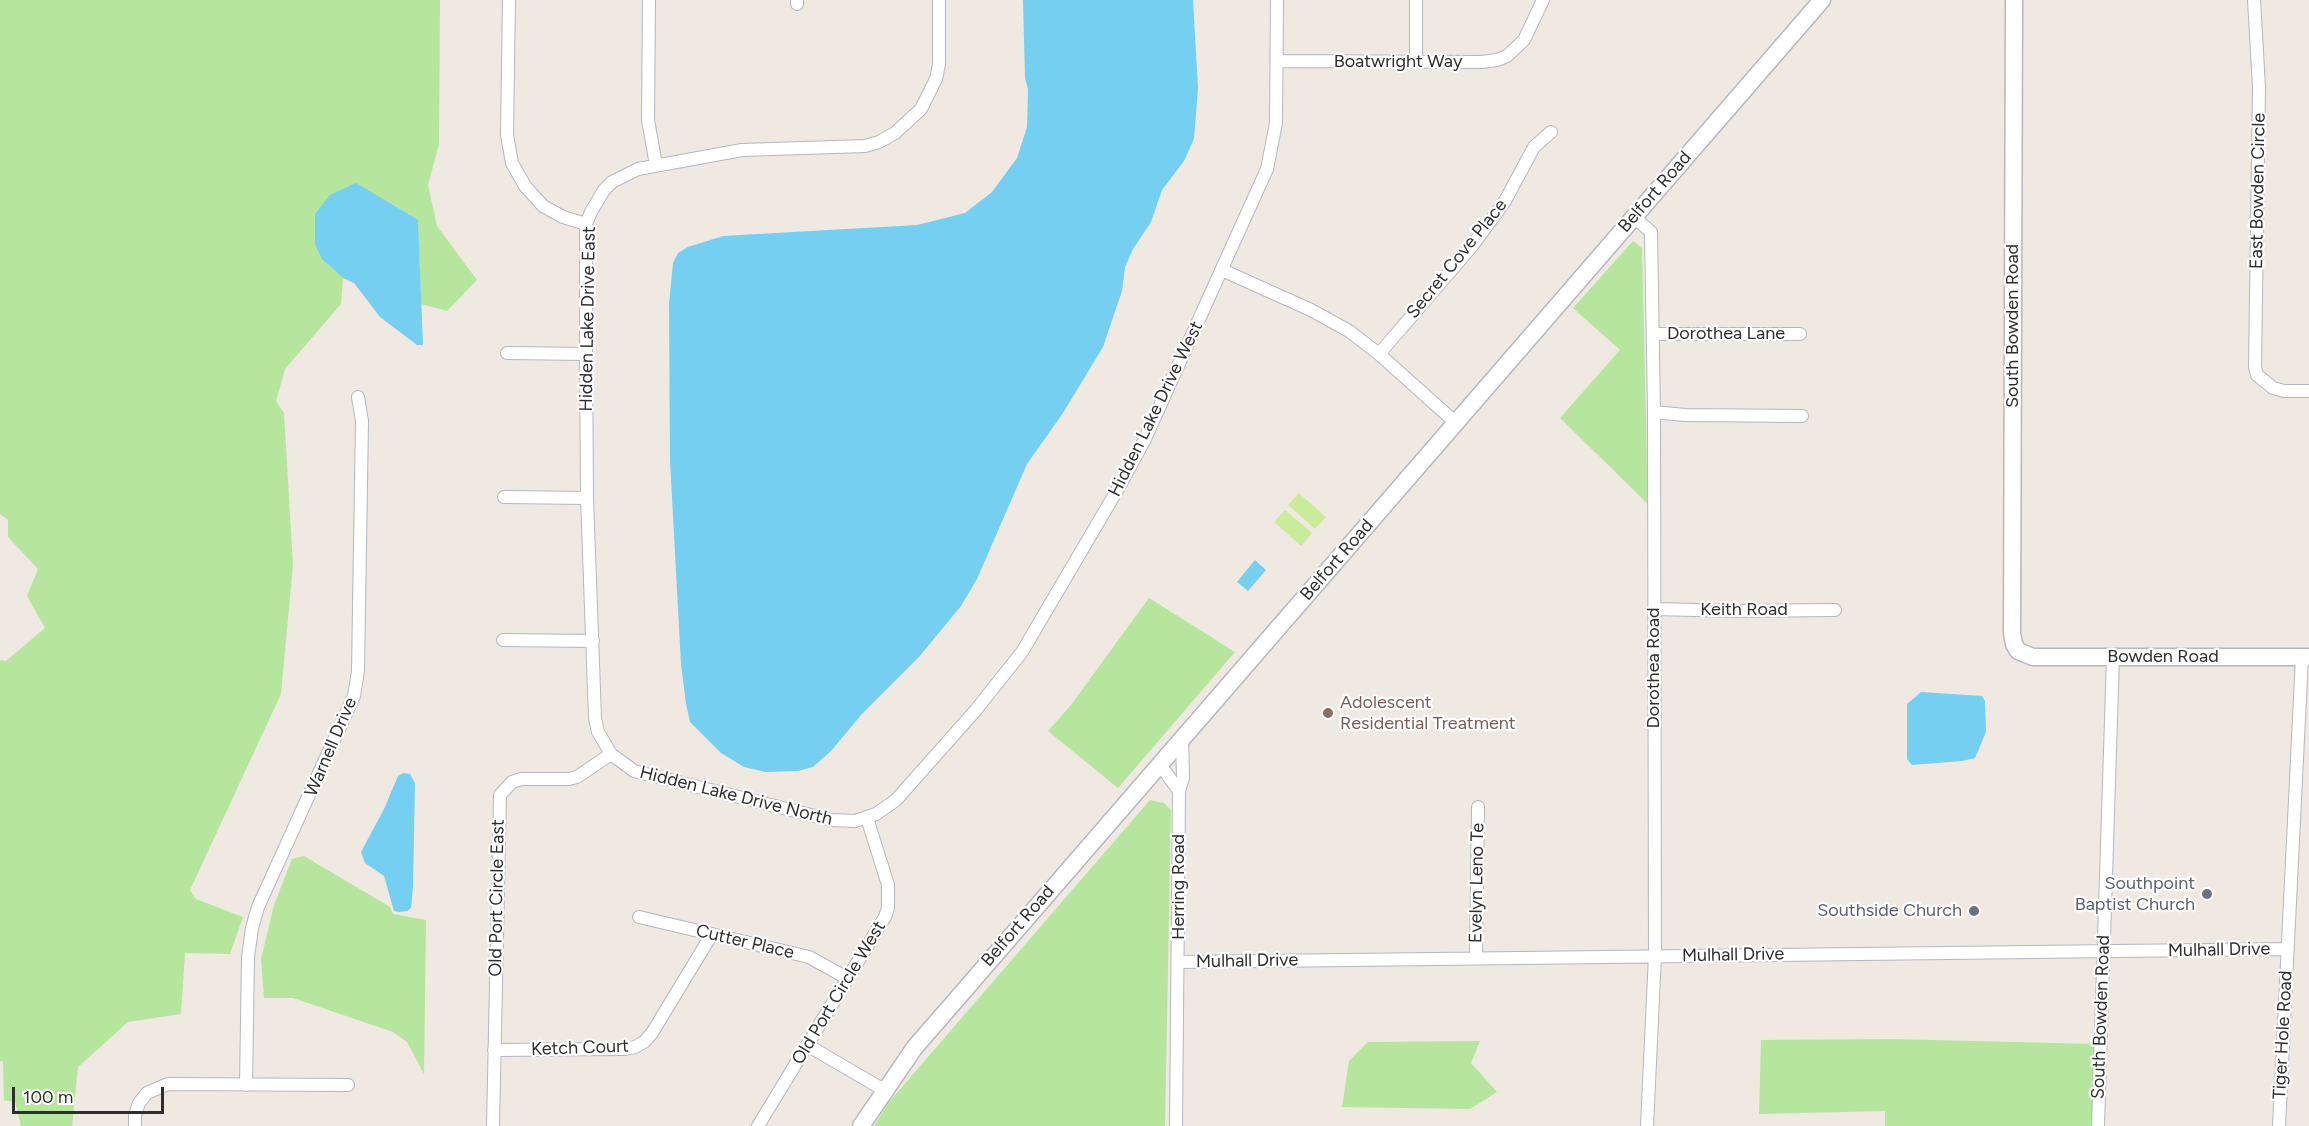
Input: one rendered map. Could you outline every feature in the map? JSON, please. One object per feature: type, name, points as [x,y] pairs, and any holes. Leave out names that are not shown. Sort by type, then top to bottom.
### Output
[{"type":"street","points":[[509,0],[507,135],[512,163],[525,186],[543,206],[563,217],[586,224]]},
{"type":"street","points":[[649,0],[648,120],[656,165]]},
{"type":"street","name":"Hidden Lake Drive East","points":[[611,754],[598,732],[595,718],[587,498],[586,224],[597,200],[612,182],[630,172],[656,165],[742,150],[865,146],[895,133],[921,109],[936,79],[939,64],[939,0]]},
{"type":"street","name":"Hidden Lake Drive West","points":[[867,818],[885,809],[896,800],[975,711],[1022,652],[1144,441],[1267,169],[1276,123],[1277,0]]},
{"type":"street","points":[[1416,0],[1416,61]]},
{"type":"street","name":"Boatwright Way","points":[[1277,61],[1482,62],[1497,60],[1517,49],[1531,29],[1543,0]]},
{"type":"street","name":"Belfort Road","points":[[861,1126],[884,1090],[922,1039],[1822,0]]},
{"type":"street","name":"South Bowden Road","points":[[2014,0],[2012,633],[2018,651]]},
{"type":"street","name":"East Bowden Circle","points":[[2254,0],[2259,87],[2255,367],[2262,381],[2273,388],[2284,391],[2309,391]]},
{"type":"street","name":"Secret Cove Place","points":[[1379,354],[1472,246],[1505,201],[1534,147],[1551,132]]},
{"type":"street","name":"Dorothea Road","points":[[1634,217],[1651,232],[1653,334],[1655,955],[1647,1126]]},
{"type":"street","points":[[1222,270],[1331,320],[1379,354],[1456,423]]},
{"type":"street","name":"Dorothea Lane","points":[[1653,334],[1800,334]]},
{"type":"street","points":[[507,354],[586,354]]},
{"type":"street","name":"Warnell Drive","points":[[246,1085],[248,957],[252,928],[258,907],[347,717],[356,688],[362,421],[358,397]]},
{"type":"street","points":[[1654,412],[1685,415],[1802,416]]},
{"type":"street","points":[[504,496],[587,498]]},
{"type":"street","name":"Keith Road","points":[[1654,609],[1835,610]]},
{"type":"street","points":[[503,640],[592,641]]},
{"type":"street","name":"Bowden Road","points":[[2018,651],[2032,657],[2305,657]]},
{"type":"street","name":"South Bowden Road","points":[[2098,1126],[2113,657]]},
{"type":"street","name":"Tiger Hole Road","points":[[2279,1126],[2305,657]]},
{"type":"street","name":"Herring Road","points":[[1176,1126],[1179,791],[1183,778],[1182,737]]},
{"type":"street","name":"Hidden Lake Drive North","points":[[611,754],[623,765],[645,776],[831,820],[855,821],[867,818]]},
{"type":"street","name":"Old Port Circle East","points":[[494,1126],[500,795],[512,782],[521,779],[578,777],[611,754]]},
{"type":"street","points":[[1159,763],[1179,791]]},
{"type":"street","name":"Evelyn Leno Te","points":[[1476,958],[1478,807]]},
{"type":"street","name":"Old Port Circle West","points":[[758,1126],[885,917],[889,897],[888,885],[867,818]]},
{"type":"street","name":"Cutter Place","points":[[639,917],[809,957],[848,978]]},
{"type":"street","name":"Ketch Court","points":[[494,1050],[635,1047],[644,1042],[652,1033],[712,934]]},
{"type":"street","name":"Mulhall Drive","points":[[1178,962],[2288,949]]},
{"type":"street","points":[[807,1045],[884,1090]]},
{"type":"street","points":[[135,1126],[135,1115],[139,1103],[147,1093],[168,1084],[348,1085]]},
{"type":"green space","points":[[0,0],[440,0],[439,144],[428,185],[437,226],[477,280],[447,311],[421,304],[418,220],[322,259],[343,278],[341,304],[285,369],[276,401],[284,413],[293,565],[281,694],[190,890],[196,899],[243,917],[230,954],[185,953],[181,1014],[128,1022],[78,1067],[72,1126],[21,1126],[15,1102],[4,1100],[3,1062],[0,1061],[0,660],[6,661],[45,628],[27,596],[38,569],[8,537],[8,520],[0,514]]},
{"type":"green space","points":[[1633,241],[1642,248],[1648,504],[1560,418],[1620,350],[1573,308]]},
{"type":"green space","points":[[1299,493],[1326,517],[1315,529],[1288,505]]},
{"type":"green space","points":[[1285,510],[1312,533],[1301,546],[1274,522]]},
{"type":"green space","points":[[1149,598],[1235,652],[1118,788],[1048,731],[1071,705]]},
{"type":"green space","points":[[1150,800],[1164,803],[1171,810],[1165,1126],[874,1126],[889,1102]]},
{"type":"green space","points":[[304,856],[390,907],[393,914],[426,920],[424,1074],[407,1042],[393,1032],[293,998],[264,998],[261,959],[274,905],[292,859]]},
{"type":"green space","points":[[1892,1039],[2095,1044],[2093,1126],[1885,1126],[1885,1111],[1759,1114],[1761,1040]]},
{"type":"green space","points":[[1480,1041],[1471,1063],[1497,1092],[1470,1109],[1342,1107],[1349,1061],[1368,1042]]},
{"type":"water","points":[[1023,0],[1193,0],[1198,88],[1194,139],[1184,161],[1162,190],[1151,222],[1133,249],[1125,267],[1122,291],[1103,347],[1063,413],[1027,464],[977,579],[961,606],[918,658],[861,715],[831,751],[813,767],[798,771],[765,772],[744,767],[721,753],[690,722],[686,704],[681,664],[670,461],[669,304],[673,263],[678,253],[688,247],[723,236],[917,225],[965,213],[992,192],[1017,158],[1027,127],[1028,89],[1025,78]]},
{"type":"water","points":[[356,183],[418,220],[423,345],[417,345],[380,317],[354,283],[343,278],[322,259],[315,244],[315,214],[330,195]]},
{"type":"water","points":[[1255,560],[1266,570],[1248,591],[1237,582]]},
{"type":"water","points":[[1921,692],[1982,696],[1985,701],[1986,732],[1975,758],[1912,765],[1907,759],[1907,704]]},
{"type":"water","points":[[403,773],[410,774],[415,783],[413,887],[411,908],[399,912],[394,911],[384,876],[365,863],[361,852],[384,809],[398,776]]},
{"type":"place","name":"Adolescent Residential Treatment","points":[[1328,713]]},
{"type":"place","name":"Southpoint Baptist Church","points":[[2207,894]]},
{"type":"place","name":"Southside Church","points":[[1974,911]]}]
